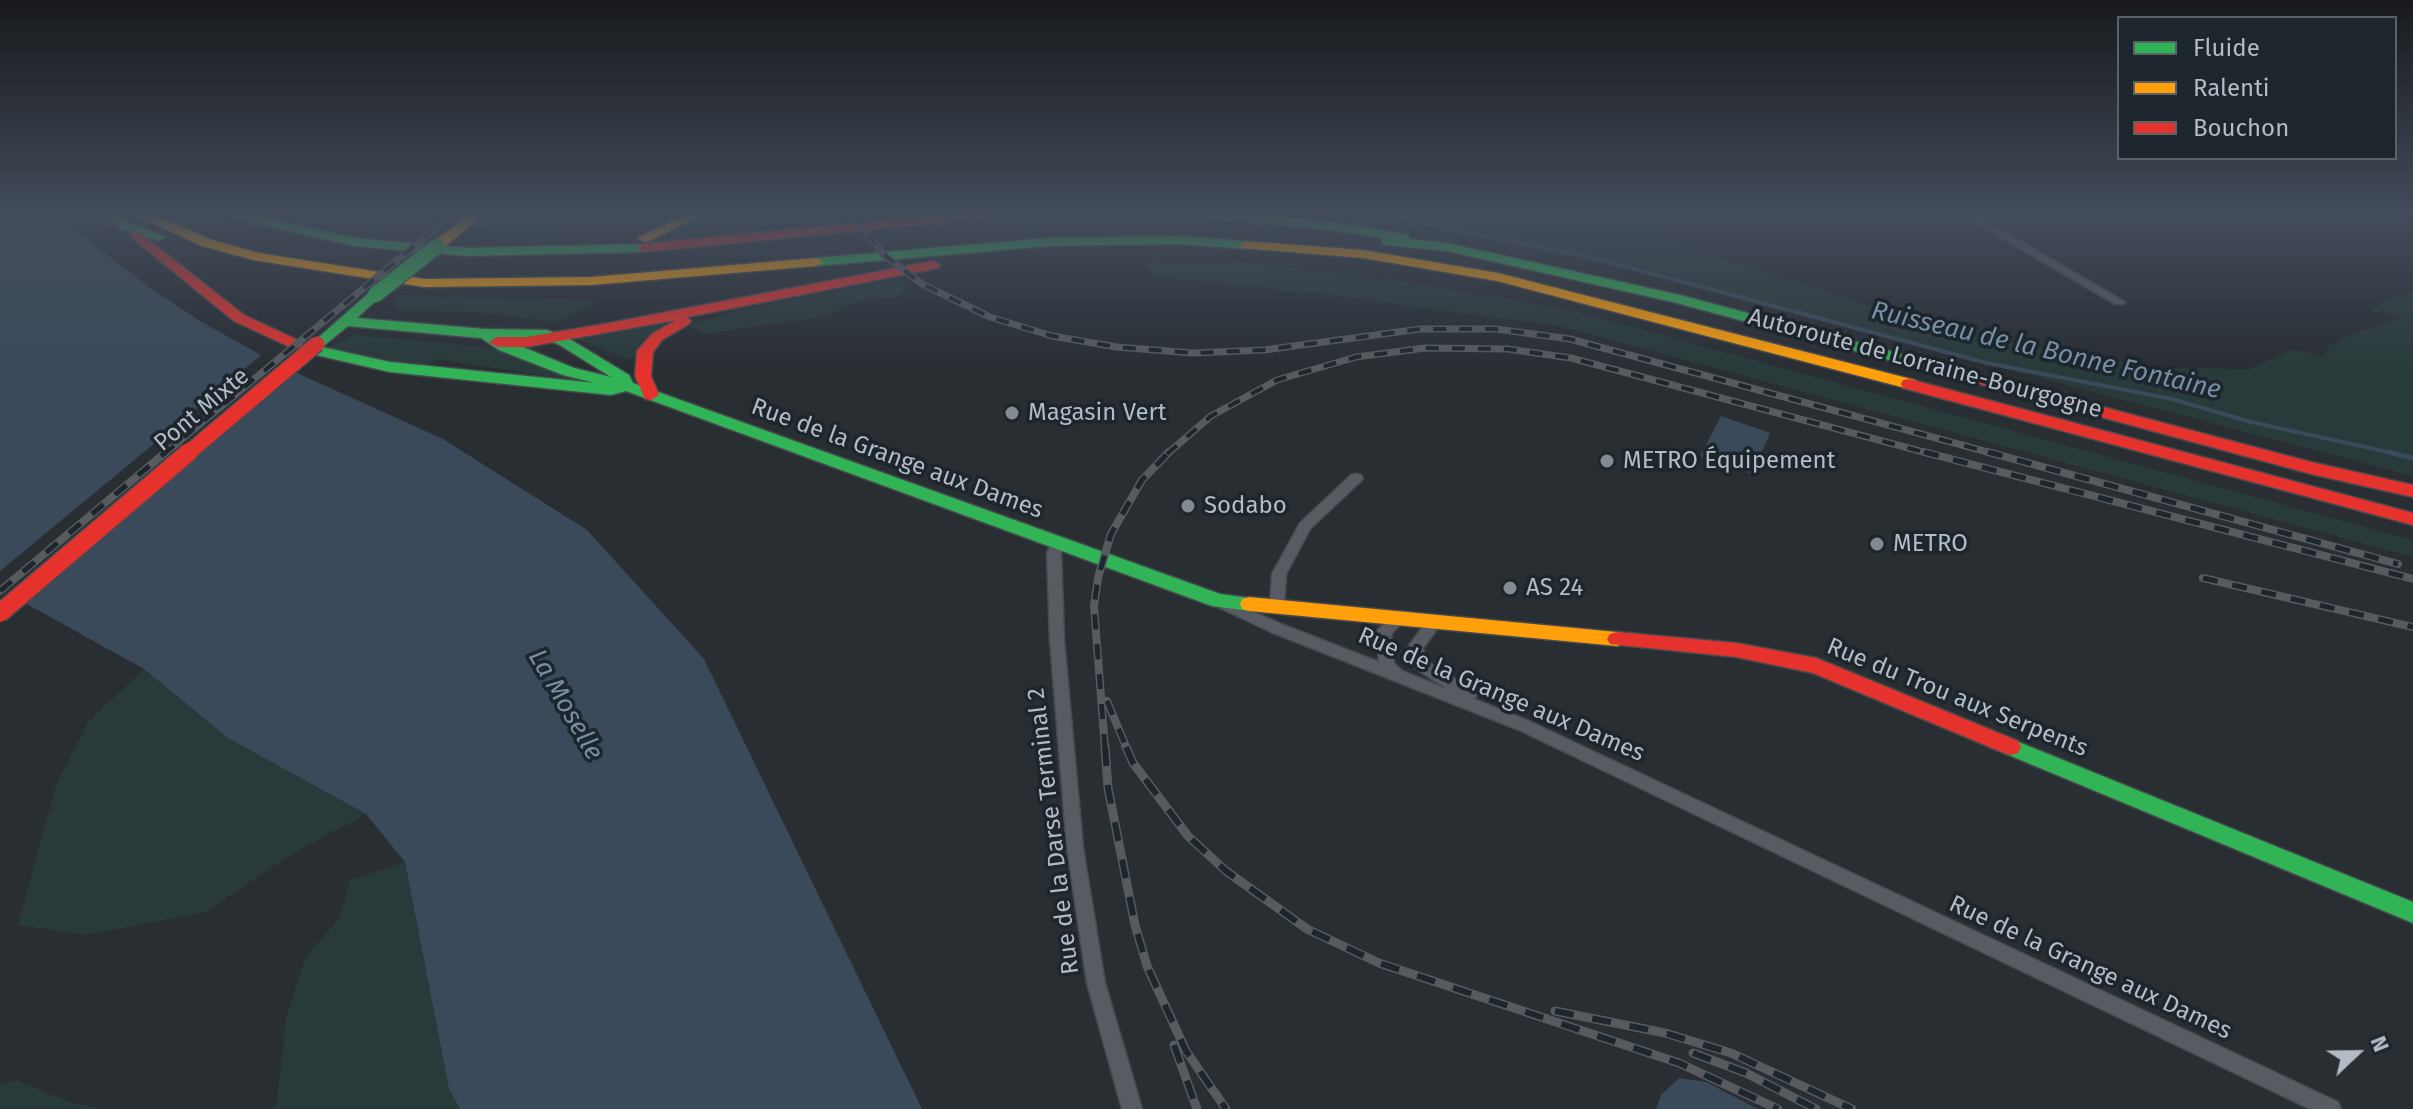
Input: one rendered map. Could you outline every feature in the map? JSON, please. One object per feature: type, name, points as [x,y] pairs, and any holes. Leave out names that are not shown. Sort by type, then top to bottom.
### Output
[{"type":"main road","points":[[182,266],[239,318],[360,363],[586,388],[611,390],[627,386]]},
{"type":"main road","name":"Autoroute de Lorraine-Bourgogne","points":[[258,266],[296,275],[378,284],[591,281],[760,266]]},
{"type":"main road","name":"Pont Mixte","points":[[0,613],[308,346],[345,321],[412,266]]},
{"type":"main road","name":"Autoroute de Lorraine-Bourgogne","points":[[445,266],[502,266]]},
{"type":"main road","points":[[345,321],[491,338],[555,337],[928,266]]},
{"type":"main road","name":"Autoroute de Lorraine-Bourgogne","points":[[1424,266],[1498,277],[1690,324],[2413,519]]},
{"type":"main road","name":"Autoroute de Lorraine-Bourgogne","points":[[1531,266],[1675,298],[2311,468],[2413,491]]},
{"type":"main road","points":[[375,295],[380,315],[391,326]]},
{"type":"main road","points":[[651,395],[643,376],[645,351],[675,324],[719,307]]},
{"type":"main road","points":[[555,337],[623,378],[627,386]]},
{"type":"main road","points":[[491,338],[569,372],[627,386]]},
{"type":"main road","name":"Rue de la Grange aux Dames","points":[[627,386],[1219,601]]},
{"type":"main road","name":"Rue du Trou aux Serpents","points":[[1219,601],[1736,650],[1816,666],[2413,913]]},
{"type":"street","points":[[2056,266],[2119,302]]},
{"type":"street","points":[[1277,606],[1279,574],[1305,526],[1356,478]]},
{"type":"street","name":"Rue de la Darse Terminal 2","points":[[1059,543],[1054,553],[1057,640],[1073,833],[1096,983],[1132,1109]]},
{"type":"street","name":"Rue de la Grange aux Dames","points":[[1219,601],[1276,628],[1522,724],[2331,1109]]},
{"type":"street","points":[[1395,673],[1387,665],[1383,632],[1398,618]]},
{"type":"street","points":[[1435,621],[1415,647],[1420,664],[1433,675],[1522,724]]},
{"type":"shaded area","points":[[1273,266],[1391,279],[1570,310],[2413,540],[2413,557],[1560,326],[1320,294],[1160,277],[1147,267]]},
{"type":"shaded area","points":[[1610,266],[1746,266],[1951,332],[2155,368],[2249,369],[2294,349],[2323,357],[2329,346],[2354,333],[2404,317],[2369,310],[2413,290],[2413,476]]},
{"type":"shaded area","points":[[896,279],[908,285],[898,298],[855,302],[827,316],[703,334],[689,325],[758,306]]},
{"type":"shaded area","points":[[397,295],[600,300],[559,322],[476,312],[403,311],[393,305]]},
{"type":"shaded area","points":[[668,323],[644,341],[633,359],[619,357],[578,339]]},
{"type":"shaded area","points":[[355,335],[492,348],[583,382],[437,359],[426,367],[321,351]]},
{"type":"shaded area","points":[[144,669],[228,738],[366,814],[287,857],[205,912],[85,935],[18,925],[56,785],[88,722]]},
{"type":"shaded area","points":[[405,862],[449,1089],[460,1109],[272,1109],[277,1103],[286,1018],[306,956],[340,918],[350,880]]},
{"type":"shaded area","points":[[16,1080],[72,1103],[104,1109],[0,1109],[0,1084]]},
{"type":"water","name":"La Moselle","points":[[0,266],[122,266],[200,321],[277,364],[443,439],[587,530],[704,659],[922,1109],[460,1109],[449,1089],[405,862],[366,814],[228,738],[144,669],[0,589]]},
{"type":"water","points":[[1721,416],[1770,433],[1752,474],[1700,456]]},
{"type":"water","points":[[1679,1078],[1706,1082],[1758,1109],[1656,1109],[1661,1095]]},
{"type":"pier","points":[[265,352],[297,368],[20,606],[0,594],[0,571]]},
{"type":"waterway","name":"Ruisseau de la Bonne Fontaine","points":[[1623,266],[1987,363],[2172,399],[2251,422],[2389,452]]},
{"type":"waterway","name":"Ruisseau de la Bonne Fontaine","points":[[2389,452],[2397,454]]},
{"type":"waterway","name":"Ruisseau de la Bonne Fontaine","points":[[2389,452],[2413,458]]},
{"type":"railway","points":[[164,454],[391,266]]},
{"type":"railway","points":[[898,266],[922,284],[990,317],[1052,336],[1117,347],[1193,353],[1264,350],[1420,329],[1496,329],[1570,339],[1995,454]]},
{"type":"railway","points":[[1167,454],[1211,416],[1277,380],[1356,357],[1425,348],[1508,349],[1571,358],[1931,454]]},
{"type":"railway","points":[[0,591],[166,452]]},
{"type":"railway","points":[[1924,452],[2413,579]]},
{"type":"railway","points":[[1988,452],[2398,564]]},
{"type":"railway","points":[[1105,749],[1094,606],[1098,578],[1111,534],[1142,480],[1167,454]]},
{"type":"railway","points":[[2203,578],[2413,627]]},
{"type":"railway","points":[[1107,701],[1127,749]]},
{"type":"railway","points":[[1105,747],[1108,788],[1135,925],[1147,966],[1186,1051],[1226,1109]]},
{"type":"railway","points":[[1126,747],[1133,763],[1188,836],[1226,871],[1307,929],[1379,963],[1679,1063],[1778,1109]]},
{"type":"railway","points":[[1555,1011],[1665,1033],[1731,1053],[1852,1109]]},
{"type":"railway","points":[[1174,1045],[1197,1109]]},
{"type":"railway","points":[[1693,1053],[1746,1073],[1816,1109]]},
{"type":"traffic: fast","points":[[375,295],[412,266]]},
{"type":"traffic: fast","points":[[1531,266],[1675,298],[1978,379]]},
{"type":"traffic: fast","points":[[317,344],[375,295]]},
{"type":"traffic: fast","points":[[345,321],[485,334],[542,333],[563,341],[623,378],[627,386]]},
{"type":"traffic: fast","points":[[486,335],[504,347],[569,372],[626,386]]},
{"type":"traffic: fast","points":[[308,349],[390,367],[611,390],[627,386]]},
{"type":"traffic: fast","points":[[627,386],[1219,601],[1249,604]]},
{"type":"traffic: fast","points":[[2011,747],[2413,913]]},
{"type":"traffic: slow","points":[[314,266],[424,283],[591,281],[772,266]]},
{"type":"traffic: slow","points":[[1432,266],[1498,277],[1909,384]]},
{"type":"traffic: slow","points":[[1249,604],[1617,639]]},
{"type":"traffic: jam","points":[[175,266],[239,318],[297,345]]},
{"type":"traffic: jam","points":[[497,342],[526,342],[604,329],[929,266]]},
{"type":"traffic: jam","points":[[651,395],[643,376],[645,351],[657,337],[684,321]]},
{"type":"traffic: jam","points":[[0,613],[317,344]]},
{"type":"traffic: jam","points":[[1978,379],[2311,468],[2413,491]]},
{"type":"traffic: jam","points":[[1909,384],[2413,519]]},
{"type":"traffic: jam","points":[[1617,639],[1736,650],[1816,666],[2011,747]]},
{"type":"place","name":"Magasin Vert","points":[[1012,413]]},
{"type":"place","name":"METRO Équipement","points":[[1607,461]]},
{"type":"place","name":"Sodabo","points":[[1188,506]]},
{"type":"place","name":"METRO","points":[[1877,544]]},
{"type":"place","name":"AS 24","points":[[1510,588]]}]
